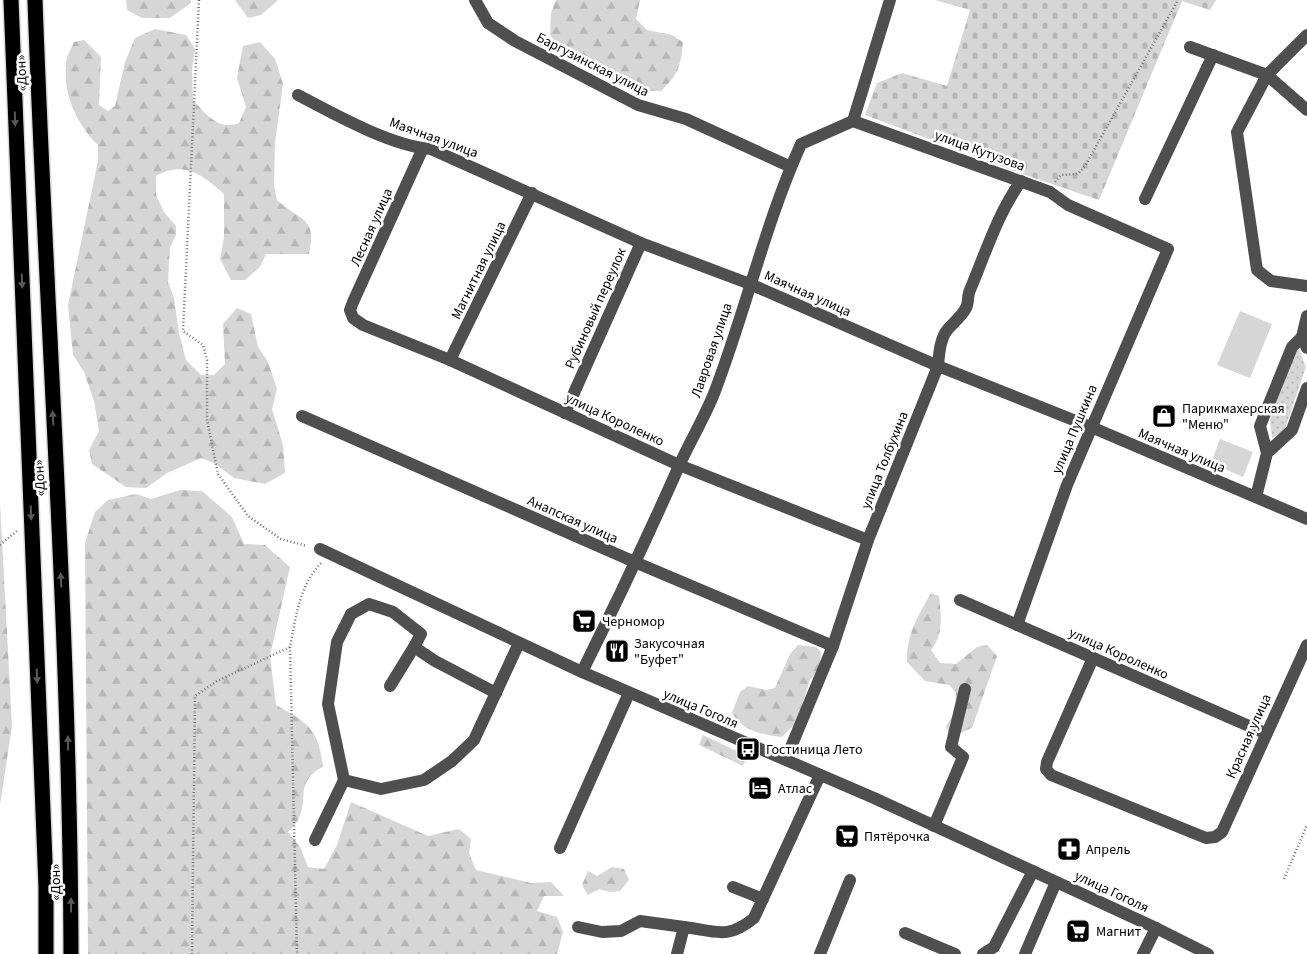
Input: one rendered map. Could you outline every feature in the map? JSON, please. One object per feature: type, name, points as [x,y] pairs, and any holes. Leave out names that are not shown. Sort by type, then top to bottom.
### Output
[{"type":"highway","name":"«Дон»","points":[[10,0],[46,887],[46,954]]},
{"type":"highway","name":"«Дон»","points":[[35,0],[42,211],[68,710],[72,954]]},
{"type":"street","name":"Баргузинская улица","points":[[476,3],[488,23],[515,41],[629,100],[686,119],[791,167]]},
{"type":"street","points":[[791,167],[801,144],[853,120],[889,5]]},
{"type":"street","points":[[1307,35],[1267,75],[1238,132],[1258,270],[1271,281],[1307,286]]},
{"type":"street","points":[[1190,47],[1267,75],[1307,110]]},
{"type":"street","points":[[1145,199],[1213,55]]},
{"type":"street","name":"Маячная улица","points":[[298,95],[331,112],[396,140],[431,149],[641,243],[750,284],[938,366],[1091,427],[1307,519]]},
{"type":"street","name":"улица Кутузова","points":[[853,120],[1050,192],[1068,205],[1168,249]]},
{"type":"street","name":"Лесная улица","points":[[353,318],[350,310],[353,302],[423,148]]},
{"type":"street","name":"Лавровая улица","points":[[582,672],[636,563],[679,465],[715,392],[791,167]]},
{"type":"street","name":"улица Толбухина","points":[[786,759],[833,646],[868,540],[938,366],[939,350],[946,330],[960,318],[967,306],[968,294],[993,230],[1005,204],[1021,181]]},
{"type":"street","name":"Магнитная улица","points":[[450,360],[532,193]]},
{"type":"street","name":"Рубиновый переулок","points":[[565,412],[641,243]]},
{"type":"street","name":"улица Пушкина","points":[[1017,625],[1067,485],[1168,249]]},
{"type":"street","points":[[1256,497],[1267,453],[1260,426],[1292,347],[1304,343],[1307,316]]},
{"type":"street","name":"улица Короленко","points":[[353,318],[363,325],[450,360],[679,465],[868,540]]},
{"type":"street","points":[[1267,453],[1292,430],[1307,388]]},
{"type":"street","name":"Анапская улица","points":[[302,416],[636,563],[833,646]]},
{"type":"street","name":"улица Гоголя","points":[[325,551],[582,672],[786,759],[1033,871],[1208,954]]},
{"type":"street","name":"улица Короленко","points":[[960,600],[1265,733]]},
{"type":"street","points":[[315,840],[344,780],[328,704],[337,642],[351,614],[369,604],[394,612],[421,634],[390,686]]},
{"type":"street","points":[[344,780],[381,789],[424,780],[452,761],[474,740],[519,643]]},
{"type":"street","name":"Красная улица","points":[[1093,658],[1047,762],[1046,769],[1051,776],[1206,838],[1214,837],[1222,832],[1265,733],[1307,644]]},
{"type":"street","points":[[414,646],[435,661],[496,693]]},
{"type":"street","points":[[934,826],[963,757],[951,747],[965,689]]},
{"type":"street","points":[[560,848],[629,693]]},
{"type":"street","points":[[578,927],[602,932],[621,931],[640,921],[727,933],[742,928],[754,918],[820,775]]},
{"type":"street","points":[[989,952],[1033,871]]},
{"type":"street","points":[[820,954],[850,880]]},
{"type":"street","points":[[1025,954],[1056,882]]},
{"type":"street","points":[[733,887],[763,899]]},
{"type":"street","points":[[677,954],[684,927]]},
{"type":"street","points":[[1143,954],[1156,928]]},
{"type":"street","points":[[905,933],[955,954]]},
{"type":"path","points":[[199,0],[183,331],[203,345],[207,360],[207,420],[218,474],[248,516],[280,540],[325,551],[301,594],[290,647],[297,954]]},
{"type":"path","points":[[1050,192],[1060,175],[1078,174],[1084,166],[1178,0]]},
{"type":"path","points":[[0,545],[19,529]]},
{"type":"path","points":[[192,954],[195,696],[217,681],[290,647]]},
{"type":"path","points":[[1284,879],[1307,825]]},
{"type":"green space","points":[[126,0],[191,0],[191,3],[170,18],[142,18],[127,10]]},
{"type":"green space","points":[[235,0],[278,0],[261,15],[248,18]]},
{"type":"green space","points":[[556,0],[640,0],[636,19],[647,30],[672,35],[683,42],[680,64],[675,75],[661,91],[637,91],[571,61],[550,35],[551,13]]},
{"type":"green space","points":[[935,0],[1216,0],[1210,10],[1182,1],[1099,200],[1028,176],[865,115],[877,83],[902,73],[947,86],[970,10]]},
{"type":"green space","points":[[155,29],[186,35],[195,49],[192,71],[193,100],[208,116],[219,123],[232,125],[239,123],[246,107],[237,78],[243,46],[260,42],[275,59],[283,84],[275,142],[274,185],[277,200],[309,226],[311,242],[309,254],[266,254],[260,267],[245,280],[231,280],[220,259],[224,237],[224,194],[193,172],[176,169],[156,176],[156,195],[164,212],[176,226],[176,235],[170,247],[168,282],[174,298],[179,333],[186,360],[201,375],[214,375],[225,364],[223,324],[237,308],[251,314],[258,347],[268,362],[277,389],[272,409],[283,445],[285,473],[265,484],[234,478],[214,463],[201,458],[167,473],[146,488],[126,487],[92,464],[89,450],[99,431],[94,401],[84,372],[73,355],[68,305],[98,161],[98,145],[84,128],[69,98],[66,61],[74,42],[84,40],[101,57],[99,105],[108,111],[115,106],[125,62],[135,38]]},
{"type":"green space","points":[[1240,311],[1272,324],[1250,378],[1217,365]]},
{"type":"green space","points":[[1298,346],[1306,367],[1284,431],[1272,438],[1270,420],[1291,356]]},
{"type":"green space","points":[[1220,439],[1253,452],[1243,477],[1211,463]]},
{"type":"green space","points":[[180,490],[202,491],[232,517],[244,544],[265,545],[290,567],[270,656],[276,705],[304,722],[310,728],[321,753],[323,766],[308,779],[305,785],[301,812],[297,822],[288,832],[300,847],[308,867],[324,869],[337,845],[351,802],[428,836],[459,829],[471,839],[469,853],[476,870],[531,883],[551,882],[564,896],[544,896],[537,911],[557,917],[563,932],[557,954],[88,954],[85,543],[95,512],[108,500],[136,494],[151,499]]},
{"type":"green space","points":[[0,503],[12,726],[0,805]]},
{"type":"green space","points":[[931,593],[939,596],[940,631],[931,650],[940,663],[956,664],[977,647],[987,645],[997,656],[972,728],[956,735],[949,734],[946,726],[955,712],[956,692],[949,685],[925,681],[907,662],[911,634],[917,618]]},
{"type":"green space","points":[[798,645],[816,647],[821,652],[819,668],[810,680],[796,723],[782,737],[767,735],[747,728],[732,713],[740,692],[748,686],[766,690],[775,688],[790,654]]},
{"type":"green space","points":[[703,735],[747,756],[743,766],[699,745]]},
{"type":"green space","points":[[612,867],[624,869],[629,880],[620,891],[610,892],[599,889],[588,895],[582,885],[588,871],[597,876]]},
{"type":"place","name":"Парикмахерская \"Меню\"","points":[[1164,416]]},
{"type":"place","name":"Черномор","points":[[584,621]]},
{"type":"place","name":"Закусочная \"Буфет\"","points":[[617,651]]},
{"type":"place","name":"Гостиница Лето","points":[[748,749]]},
{"type":"place","name":"Атлас","points":[[760,788]]},
{"type":"place","name":"Пятёрочка","points":[[847,836]]},
{"type":"place","name":"Апрель","points":[[1069,849]]},
{"type":"place","name":"Магнит","points":[[1078,931]]}]
